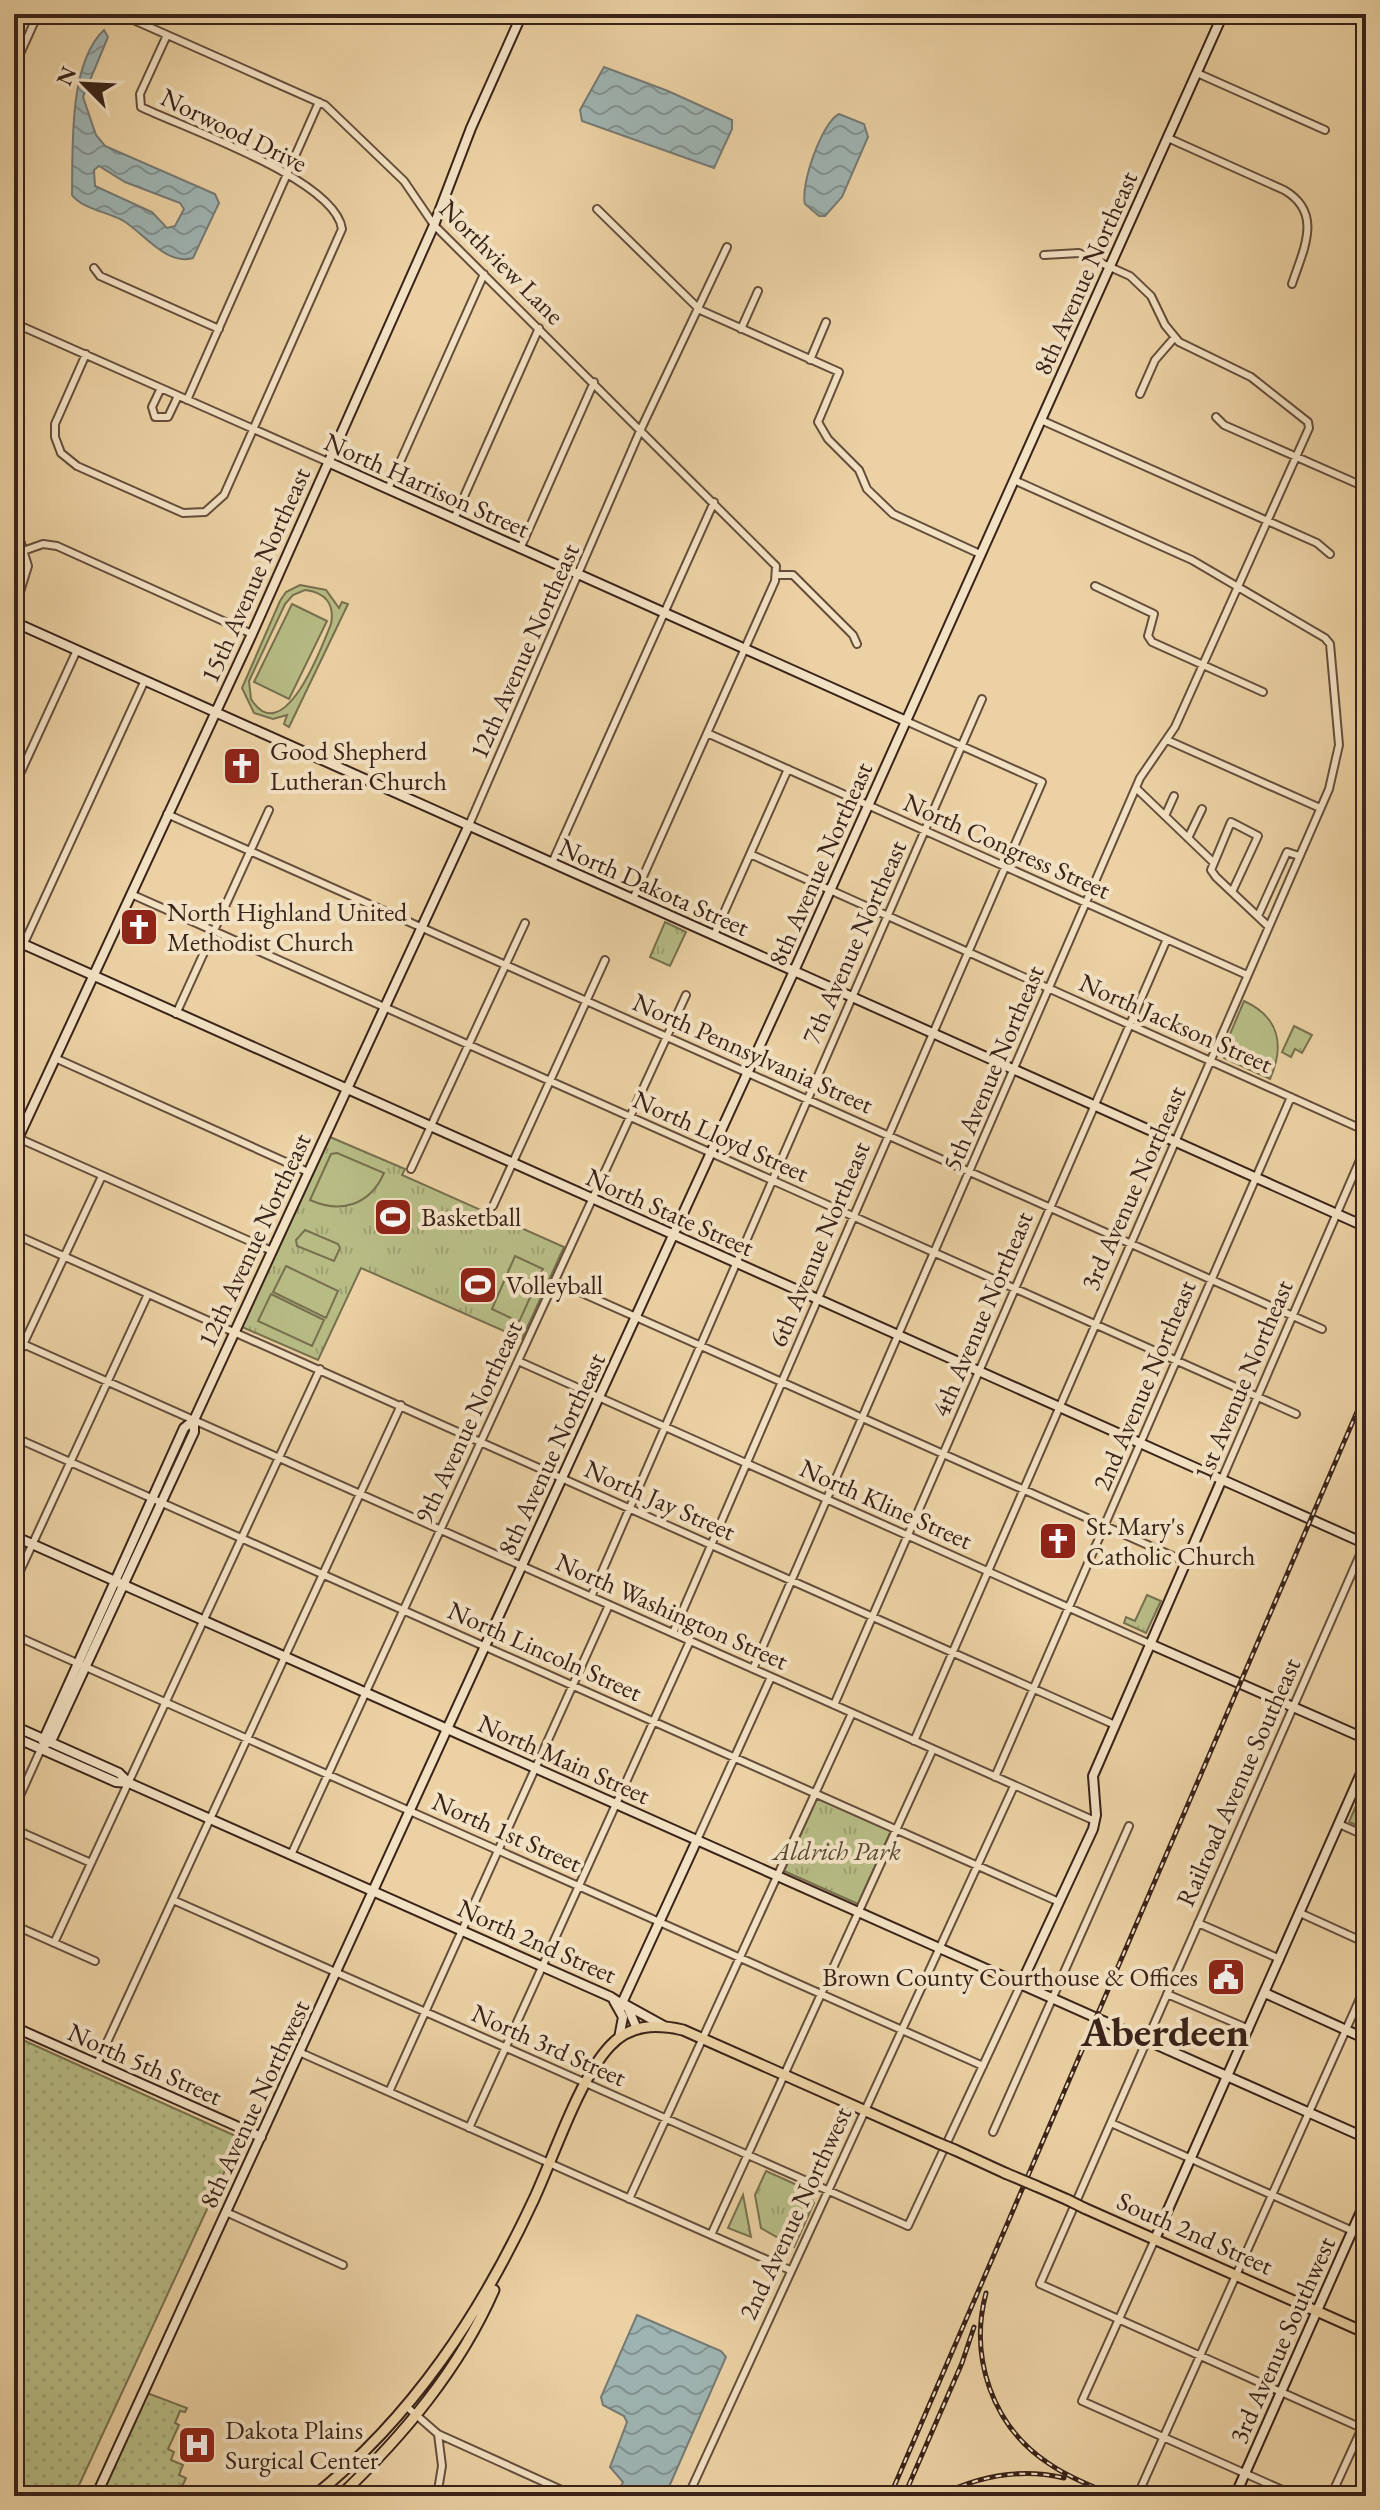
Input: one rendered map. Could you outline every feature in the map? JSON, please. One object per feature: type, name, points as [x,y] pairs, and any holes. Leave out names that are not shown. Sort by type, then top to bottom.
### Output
[{"type":"main road","points":[[340,2496],[417,2414],[474,2328],[587,2083],[603,2054],[619,2038],[637,2029],[664,2026],[703,2039],[865,2110]]},
{"type":"main road","name":"South 2nd Street","points":[[865,2110],[1366,2333]]},
{"type":"main road","points":[[314,2496],[365,2451],[407,2407],[461,2334],[507,2258]]},
{"type":"street","points":[[14,67],[38,14]]},
{"type":"street","name":"Northview Lane","points":[[120,14],[332,110],[404,181],[434,225],[714,502],[777,572],[793,575],[853,635],[857,644]]},
{"type":"street","name":"15th Avenue Northeast","points":[[16,1142],[252,634],[434,225],[471,128],[522,14]]},
{"type":"street","name":"8th Avenue Northeast","points":[[447,1729],[794,971],[1223,14]]},
{"type":"street","name":"Norwood Drive","points":[[167,35],[140,94],[141,107],[288,173],[337,217],[342,229],[254,429]]},
{"type":"street","points":[[1197,73],[1325,130]]},
{"type":"street","points":[[187,400],[319,102]]},
{"type":"street","points":[[1168,138],[1284,190],[1299,200],[1308,216],[1309,232],[1292,284]]},
{"type":"street","points":[[597,209],[700,310],[839,372],[818,422],[828,439],[859,470],[867,489],[893,514],[980,554]]},
{"type":"street","name":"12th Avenue Northeast","points":[[46,1740],[86,1667],[162,1503],[194,1432],[194,1420],[469,825],[640,431],[700,310],[727,247]]},
{"type":"street","points":[[1044,255],[1079,253],[1130,276],[1147,291],[1175,337],[1159,355],[1140,394]]},
{"type":"street","points":[[94,268],[100,276],[219,329]]},
{"type":"street","points":[[388,489],[484,274]]},
{"type":"street","points":[[741,329],[758,291]]},
{"type":"street","points":[[810,360],[826,322]]},
{"type":"street","name":"North Harrison Street","points":[[14,323],[1042,782]]},
{"type":"street","points":[[454,519],[539,328]]},
{"type":"street","name":"5th Avenue Northeast","points":[[753,1669],[1136,788],[1167,740],[1203,666],[1309,428],[1308,422],[1251,377],[1200,355],[1175,337]]},
{"type":"street","points":[[86,354],[54,431],[61,453],[77,466],[183,513],[200,514],[224,495],[254,429]]},
{"type":"street","points":[[520,549],[594,382]]},
{"type":"street","points":[[161,388],[152,410],[155,417],[168,417],[178,396]]},
{"type":"street","points":[[1216,417],[1224,425],[1358,484]]},
{"type":"street","points":[[1041,420],[1317,543],[1330,554]]},
{"type":"street","points":[[1014,480],[1192,560],[1238,587]]},
{"type":"street","points":[[552,863],[714,502]]},
{"type":"street","points":[[14,521],[26,550],[28,575],[14,611]]},
{"type":"street","points":[[26,550],[43,544],[57,546],[252,634]]},
{"type":"street","points":[[633,899],[777,572]]},
{"type":"street","points":[[1095,586],[1150,611],[1155,616],[1148,633],[1150,641],[1263,692]]},
{"type":"street","name":"3rd Avenue Northeast","points":[[914,1741],[1333,777],[1339,745],[1328,640],[1238,587]]},
{"type":"street","name":"North Dakota Street","points":[[14,622],[1366,1227]]},
{"type":"street","points":[[14,787],[77,650]]},
{"type":"street","points":[[14,965],[145,680]]},
{"type":"street","name":"7th Avenue Northeast","points":[[591,1597],[982,699]]},
{"type":"street","name":"North Congress Street","points":[[707,733],[1247,975]]},
{"type":"street","points":[[1167,740],[1320,808]]},
{"type":"street","points":[[714,935],[788,769]]},
{"type":"street","name":"6th Avenue Northeast","points":[[673,1633],[1042,782]]},
{"type":"street","points":[[1136,788],[1213,862]]},
{"type":"street","points":[[1165,816],[1174,796]]},
{"type":"street","points":[[1188,838],[1202,809]]},
{"type":"street","points":[[176,1014],[269,810]]},
{"type":"street","name":"North Pennsylvania Street","points":[[167,814],[1322,1329]]},
{"type":"street","points":[[1232,892],[1258,836],[1231,822],[1211,870],[1232,892],[1268,926]]},
{"type":"street","points":[[1258,916],[1287,852],[1299,856]]},
{"type":"street","name":"North Jackson Street","points":[[750,854],[1366,1131]]},
{"type":"street","name":"North Lloyd Street","points":[[131,894],[1296,1414]]},
{"type":"street","points":[[411,1169],[525,923]]},
{"type":"street","name":"4th Avenue Northeast","points":[[834,1705],[1167,939]]},
{"type":"street","name":"North State Street","points":[[14,940],[1366,1543]]},
{"type":"street","points":[[493,1206],[605,960]]},
{"type":"street","name":"9th Avenue Northeast","points":[[291,1855],[686,995]]},
{"type":"street","points":[[55,1058],[308,1172]]},
{"type":"street","name":"2nd Avenue Northeast","points":[[995,1777],[1291,1097]]},
{"type":"street","points":[[16,1142],[102,1176],[272,1251]]},
{"type":"street","name":"1st Avenue Northeast","points":[[1021,1984],[1095,1821],[1092,1780],[1366,1146]]},
{"type":"street","points":[[14,1364],[102,1176]]},
{"type":"street","name":"North Jay Street","points":[[14,1234],[1115,1725]]},
{"type":"street","points":[[555,1281],[1186,1562]]},
{"type":"street","points":[[14,1584],[148,1294]]},
{"type":"street","name":"North Washington Street","points":[[14,1340],[1095,1821]]},
{"type":"street","name":"North Kline Street","points":[[518,1361],[1366,1739]]},
{"type":"street","points":[[54,1943],[320,1369]]},
{"type":"street","points":[[97,2064],[401,1405]]},
{"type":"street","name":"12th Avenue Northeast","points":[[46,1740],[76,1662],[184,1428],[194,1420]]},
{"type":"street","name":"North Lincoln Street","points":[[14,1437],[1059,1902]]},
{"type":"street","name":"North Main Street","points":[[14,1536],[1366,2138]]},
{"type":"street","name":"Railroad Avenue Southeast","points":[[1119,2320],[1040,2284],[1366,1543]]},
{"type":"street","points":[[389,2092],[609,1605]]},
{"type":"street","name":"North 1st Street","points":[[14,1635],[983,2066]]},
{"type":"street","points":[[469,2128],[690,1641]]},
{"type":"street","points":[[664,2026],[624,2004],[771,1677]]},
{"type":"street","points":[[629,2199],[852,1713]]},
{"type":"street","name":"North 2nd Street","points":[[14,1726],[119,1773],[129,1783]]},
{"type":"street","name":"8th Avenue Northwest","points":[[96,2496],[447,1729]]},
{"type":"street","name":"North 2nd Street","points":[[14,1737],[116,1782],[129,1783],[611,1997],[624,2004],[637,2029]]},
{"type":"street","points":[[14,1809],[46,1740]]},
{"type":"street","points":[[711,2235],[933,1749]]},
{"type":"street","points":[[1296,2496],[1082,2401],[1366,1762]]},
{"type":"street","points":[[940,1948],[1014,1786]]},
{"type":"street","points":[[1339,1824],[1366,1836]]},
{"type":"street","points":[[993,2132],[1129,1826]]},
{"type":"street","points":[[14,1829],[91,1863]]},
{"type":"street","name":"North 3rd Street","points":[[173,1900],[908,2226],[983,2066]]},
{"type":"street","points":[[1300,1913],[1366,1943]]},
{"type":"street","points":[[1198,1923],[1280,1959]]},
{"type":"street","points":[[14,1925],[95,1961]]},
{"type":"street","name":"2nd Avenue Northwest","points":[[688,2496],[940,1948]]},
{"type":"street","points":[[983,2066],[1021,1984]]},
{"type":"street","points":[[1139,2492],[1366,1985]]},
{"type":"street","points":[[630,1987],[628,2000],[636,2009]]},
{"type":"street","points":[[1265,1993],[1366,2039]]},
{"type":"street","points":[[1167,1994],[1249,2029]]},
{"type":"street","points":[[611,1997],[623,2017],[619,2038]]},
{"type":"street","name":"North 5th Street","points":[[14,2027],[261,2137]]},
{"type":"street","points":[[299,2052],[790,2270]]},
{"type":"street","points":[[1111,2123],[1366,2237]]},
{"type":"street","name":"3rd Avenue Southwest","points":[[1235,2496],[1366,2200]]},
{"type":"street","points":[[226,2212],[343,2265]]},
{"type":"street","points":[[1119,2320],[1364,2429]]},
{"type":"street","points":[[407,2407],[438,2434],[575,2496]]},
{"type":"street","points":[[1331,2496],[1366,2419]]},
{"type":"street","points":[[437,2496],[442,2466],[438,2434]]},
{"type":"green space","points":[[300,585],[326,590],[339,608],[342,602],[348,604],[289,727],[284,724],[287,715],[273,719],[254,713],[242,688],[286,592]],"holes":[[[305,590],[318,593],[327,600],[331,624],[300,689],[288,704],[276,712],[264,712],[251,699],[249,681],[285,604],[293,595]]]},
{"type":"green space","points":[[292,604],[327,621],[289,699],[254,682]]},
{"type":"green space","points":[[665,922],[686,932],[670,966],[650,957]]},
{"type":"green space","points":[[1244,1001],[1265,1015],[1276,1033],[1277,1055],[1270,1079],[1224,1058],[1222,1053]]},
{"type":"green space","points":[[1294,1026],[1312,1035],[1302,1053],[1295,1049],[1291,1057],[1282,1052]]},
{"type":"green space","points":[[330,1137],[405,1169],[402,1175],[564,1247],[522,1339],[361,1268],[318,1360],[242,1327]]},
{"type":"green space","points":[[337,1153],[384,1173],[371,1193],[353,1204],[333,1206],[310,1200],[331,1154]]},
{"type":"green space","points":[[305,1230],[338,1244],[340,1248],[334,1261],[297,1246],[296,1240]]},
{"type":"green space","points":[[515,1256],[543,1269],[519,1322],[492,1309]]},
{"type":"green space","points":[[286,1266],[338,1291],[326,1318],[273,1292]]},
{"type":"green space","points":[[271,1294],[324,1320],[312,1346],[258,1321]]},
{"type":"green space","points":[[1147,1595],[1161,1601],[1146,1633],[1124,1623],[1126,1617],[1135,1621]]},
{"type":"green space","points":[[1366,1782],[1366,1829],[1349,1822]]},
{"type":"green space","name":"Aldrich Park","points":[[817,1798],[891,1831],[858,1904],[784,1871]]},
{"type":"green space","points":[[14,2036],[240,2138],[74,2496],[14,2496]]},
{"type":"green space","points":[[766,2171],[806,2189],[814,2203],[794,2247],[761,2228],[755,2195]]},
{"type":"green space","points":[[743,2195],[751,2237],[728,2228]]},
{"type":"green space","points":[[147,2393],[187,2408],[185,2412],[180,2411],[175,2423],[179,2425],[168,2449],[174,2452],[171,2460],[183,2465],[179,2475],[186,2478],[178,2496],[101,2496]]},
{"type":"water","points":[[104,30],[108,37],[83,97],[96,135],[105,146],[215,194],[219,203],[193,258],[183,259],[164,253],[130,225],[88,207],[72,195],[73,132],[78,85],[92,45]],"holes":[[[99,166],[125,182],[180,203],[184,209],[175,226],[167,228],[152,212],[95,186],[94,170]]]},
{"type":"water","points":[[604,67],[732,120],[732,129],[714,168],[582,121],[580,110]]},
{"type":"water","points":[[839,114],[864,124],[868,137],[842,197],[825,216],[819,216],[805,204],[806,183],[819,141],[832,119]]},
{"type":"water","points":[[637,2315],[721,2351],[726,2357],[665,2496],[635,2496],[620,2488],[623,2482],[610,2467],[627,2422],[624,2416],[603,2405],[601,2397]]},
{"type":"railway","points":[[1363,14],[1366,158]]},
{"type":"railway","points":[[890,2496],[1366,1391]]},
{"type":"railway","points":[[986,2293],[981,2317],[983,2365],[999,2410],[1012,2430],[1048,2463],[1115,2496]]},
{"type":"railway","points":[[904,2496],[962,2363],[974,2327]]},
{"type":"railway","points":[[939,2496],[969,2483],[1000,2476],[1032,2474],[1064,2478]]},
{"type":"place","name":"Good Shepherd Lutheran Church","points":[[242,766]]},
{"type":"place","name":"North Highland United Methodist Church","points":[[139,927]]},
{"type":"place","name":"Basketball","points":[[393,1217]]},
{"type":"place","name":"Volleyball","points":[[478,1285]]},
{"type":"place","name":"St. Mary's Catholic Church","points":[[1058,1541]]},
{"type":"place","name":"Brown County Courthouse & Offices","points":[[1226,1977]]},
{"type":"place","name":"Dakota Plains Surgical Center","points":[[197,2445]]},
{"type":"district","name":"Aberdeen","points":[[1165,2031]]}]
